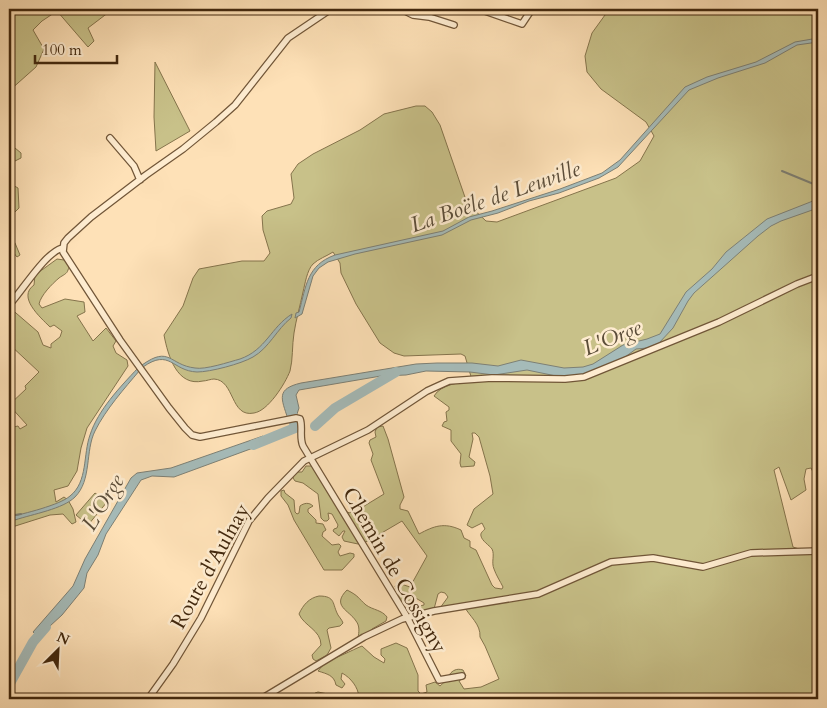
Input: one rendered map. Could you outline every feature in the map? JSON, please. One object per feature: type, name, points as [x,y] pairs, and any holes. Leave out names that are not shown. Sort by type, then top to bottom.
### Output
[{"type":"street","points":[[9,305],[28,283],[39,266],[55,251],[62,248],[64,243],[74,233],[140,180],[183,150],[216,122],[234,105],[288,38],[331,9]]},
{"type":"street","points":[[401,9],[413,15],[429,17],[454,25]]},
{"type":"street","points":[[479,9],[522,24],[532,9]]},
{"type":"street","points":[[110,138],[134,166],[140,180]]},
{"type":"street","name":"Chemin de Cossigny","points":[[62,248],[64,256],[138,364],[175,416],[192,435],[200,437],[288,420],[299,420],[300,440],[407,617],[439,680],[462,676]]},
{"type":"street","name":"Route d'Aulnay","points":[[148,699],[173,664],[201,618],[249,521],[268,498],[311,457],[368,430],[420,395],[450,381],[492,378],[565,379],[584,377],[719,322],[818,276]]},
{"type":"street","points":[[261,699],[364,638],[407,617],[538,594],[616,561],[653,558],[704,567],[745,554],[818,551]]},
{"type":"shaded area","points":[[9,9],[113,9],[88,28],[94,41],[88,47],[57,11],[42,21],[33,30],[44,49],[36,67],[9,91]]},
{"type":"shaded area","points":[[612,9],[818,9],[818,193],[815,195],[818,201],[818,482],[811,468],[806,469],[804,479],[806,490],[791,500],[779,467],[774,470],[793,547],[812,553],[818,551],[818,699],[345,699],[347,696],[359,697],[356,686],[351,680],[342,673],[341,679],[345,684],[342,688],[336,685],[330,675],[318,671],[327,660],[362,646],[384,663],[385,659],[381,655],[381,649],[396,643],[407,648],[418,675],[418,691],[421,694],[427,692],[426,685],[435,682],[440,686],[452,672],[459,669],[463,670],[466,676],[459,681],[464,689],[481,687],[499,679],[480,637],[479,628],[464,606],[440,608],[448,597],[445,593],[441,592],[438,594],[434,609],[418,613],[414,612],[415,607],[424,605],[424,603],[414,597],[405,604],[401,601],[395,586],[401,584],[410,587],[427,556],[402,521],[368,541],[358,544],[344,541],[342,537],[345,531],[339,536],[333,531],[338,525],[332,514],[328,513],[329,519],[327,521],[321,518],[318,494],[293,478],[295,472],[302,472],[306,466],[313,466],[347,512],[350,513],[353,509],[361,508],[384,494],[371,460],[373,454],[369,443],[370,440],[376,437],[377,427],[383,426],[404,497],[400,509],[408,511],[419,534],[439,526],[449,526],[461,530],[464,538],[470,541],[470,547],[476,550],[492,585],[495,588],[502,589],[503,587],[493,566],[492,549],[481,536],[485,529],[482,523],[472,528],[467,525],[474,509],[493,494],[479,437],[472,433],[473,439],[469,457],[475,462],[474,466],[461,467],[461,454],[451,441],[451,430],[442,426],[447,421],[446,412],[449,410],[449,407],[434,396],[446,386],[472,380],[465,356],[461,354],[404,356],[394,353],[380,343],[356,304],[341,273],[340,263],[333,252],[315,262],[309,270],[293,338],[290,371],[275,396],[259,411],[246,413],[241,410],[236,405],[226,385],[221,381],[214,379],[194,382],[180,375],[171,360],[164,335],[183,306],[193,278],[199,269],[242,261],[264,261],[270,253],[263,230],[262,216],[267,211],[291,204],[294,198],[291,174],[298,164],[313,154],[360,130],[384,114],[416,106],[425,106],[432,112],[440,125],[467,203],[486,221],[497,222],[616,178],[640,161],[654,136],[646,122],[601,89],[587,72],[585,56],[592,33],[605,15]]},
{"type":"shaded area","points":[[155,62],[190,131],[156,151],[154,117]]},
{"type":"shaded area","points":[[9,143],[21,153],[21,158],[9,164]]},
{"type":"shaded area","points":[[9,183],[18,188],[19,208],[9,218]]},
{"type":"shaded area","points":[[9,235],[20,255],[17,257],[9,247]]},
{"type":"shaded area","points":[[57,259],[64,260],[69,267],[66,273],[47,290],[39,304],[42,308],[65,299],[84,302],[85,312],[77,316],[93,341],[106,328],[116,341],[113,346],[116,353],[127,360],[128,366],[87,428],[77,471],[68,486],[54,490],[56,502],[64,497],[68,500],[73,509],[76,522],[72,524],[63,514],[50,515],[9,528],[9,428],[18,426],[20,429],[27,425],[9,405],[26,389],[25,386],[39,372],[9,344],[9,307],[38,332],[43,345],[51,348],[51,344],[60,337],[62,331],[54,325],[50,327],[41,318],[32,307],[28,295],[29,290],[34,285],[35,275]]},
{"type":"shaded area","points":[[284,490],[294,500],[295,512],[297,514],[302,505],[308,503],[313,506],[308,509],[308,512],[316,520],[316,523],[323,524],[326,530],[322,536],[332,545],[339,544],[341,546],[338,552],[340,556],[350,553],[354,554],[354,557],[342,570],[324,570],[294,520],[288,505],[281,496],[281,491]]},
{"type":"shaded area","points":[[95,493],[107,502],[88,525],[76,515]]},
{"type":"shaded area","points":[[347,590],[366,605],[387,617],[386,621],[372,629],[370,636],[358,638],[359,629],[357,623],[341,604],[343,595]]},
{"type":"shaded area","points":[[319,596],[328,597],[333,601],[343,623],[340,626],[327,630],[331,648],[327,655],[316,661],[312,655],[321,645],[320,640],[299,614],[307,602]]},
{"type":"shaded area","points":[[315,693],[328,694],[331,699],[312,699]]},
{"type":"water","points":[[818,38],[818,42],[797,45],[765,63],[718,78],[689,90],[618,167],[599,178],[559,193],[471,220],[442,235],[355,254],[328,262],[319,268],[313,276],[302,314],[295,318],[296,313],[299,312],[309,278],[319,264],[326,259],[335,255],[443,231],[469,217],[560,189],[602,173],[620,160],[685,87],[707,77],[756,62],[795,42]]},
{"type":"water","points":[[818,199],[818,208],[771,226],[694,293],[673,328],[659,343],[647,348],[636,349],[625,357],[585,375],[561,377],[527,370],[494,375],[470,372],[426,371],[406,375],[381,376],[299,390],[296,395],[299,408],[296,417],[288,419],[282,400],[284,391],[293,385],[301,383],[416,364],[472,363],[498,366],[521,360],[564,368],[583,367],[593,364],[623,345],[660,334],[686,292],[712,269],[726,252],[767,219]]},
{"type":"water","points":[[292,314],[291,318],[281,327],[264,349],[253,357],[241,362],[203,372],[189,371],[165,360],[152,362],[143,367],[142,365],[151,359],[164,356],[195,368],[205,368],[240,359],[256,350]]},
{"type":"water","points":[[138,368],[140,370],[110,407],[95,431],[90,447],[84,482],[75,497],[55,508],[15,520],[9,520],[9,517],[58,503],[76,490],[82,476],[90,435],[98,417],[110,399]]},
{"type":"water","points":[[263,436],[264,444],[174,477],[152,476],[141,480],[106,534],[98,555],[87,573],[84,588],[62,615],[38,637],[33,632],[73,586],[85,559],[131,478],[137,473],[171,468]]},
{"type":"waterway","points":[[782,171],[816,185],[818,181]]},
{"type":"waterway","name":"L'Orge","points":[[315,426],[335,408],[396,372]]},
{"type":"waterway","name":"L'Orge","points":[[253,445],[295,428],[291,408]]},
{"type":"waterway","name":"La Boële de Leuville","points":[[9,516],[21,514]]},
{"type":"waterway","name":"L'Orge","points":[[9,685],[33,642],[46,627]]}]
